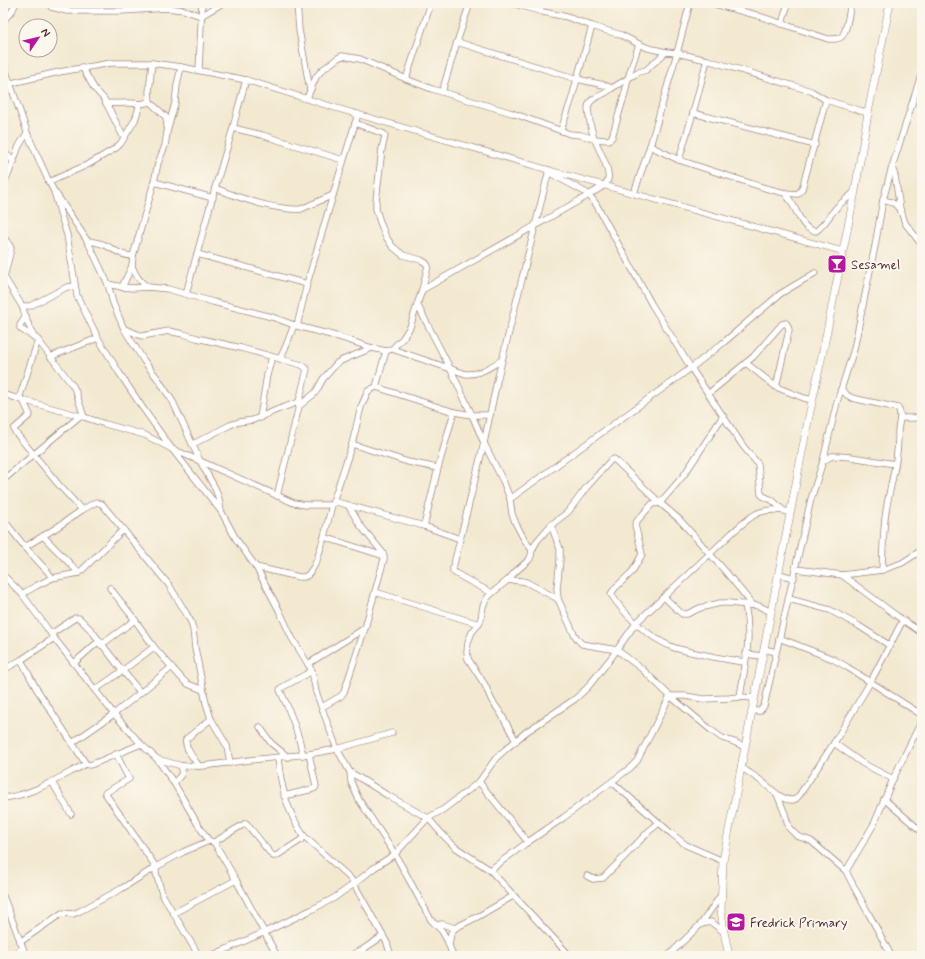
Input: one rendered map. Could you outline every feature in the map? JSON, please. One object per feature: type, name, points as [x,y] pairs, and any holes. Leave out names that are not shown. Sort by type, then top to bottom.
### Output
[{"type":"street","points":[[3,21],[16,3]]},
{"type":"street","points":[[50,3],[50,7],[67,11],[167,8],[184,10],[201,16]]},
{"type":"street","points":[[199,70],[202,3]]},
{"type":"street","points":[[201,16],[223,3]]},
{"type":"street","points":[[290,3],[297,6],[299,30],[310,90]]},
{"type":"street","points":[[406,79],[431,3]]},
{"type":"street","points":[[442,92],[470,3]]},
{"type":"street","points":[[512,3],[567,17],[621,35],[639,44],[666,52],[706,60],[811,91],[826,100],[868,112]]},
{"type":"street","points":[[634,193],[650,146],[690,3]]},
{"type":"street","points":[[711,3],[725,5],[835,40],[841,38],[844,32],[851,3]]},
{"type":"street","points":[[782,24],[788,3]]},
{"type":"street","points":[[729,956],[721,910],[723,861],[778,574],[787,511],[824,346],[890,3]]},
{"type":"street","points":[[561,130],[572,98],[592,26]]},
{"type":"street","points":[[457,42],[577,79],[612,88]]},
{"type":"street","points":[[307,98],[316,77],[322,70],[342,56],[349,56],[360,59],[432,89],[512,113],[570,134],[608,140],[612,137],[639,44]]},
{"type":"street","points":[[422,290],[604,185],[608,178],[607,171],[598,145],[594,139],[588,103],[628,78],[646,70],[666,52]]},
{"type":"street","points":[[679,160],[706,60]]},
{"type":"street","points":[[3,63],[27,133],[49,182],[88,242],[108,284],[113,303],[124,329],[173,402],[200,461],[215,488],[221,511]]},
{"type":"street","points":[[3,85],[82,67],[111,63],[152,63],[199,70],[246,80],[548,171],[634,193],[842,251]]},
{"type":"street","points":[[152,63],[149,92],[150,102],[166,117],[167,132]]},
{"type":"street","points":[[82,67],[94,88],[104,99],[124,138]]},
{"type":"street","points":[[122,287],[132,266],[133,256],[175,103],[181,67]]},
{"type":"street","points":[[752,712],[760,711],[764,706],[811,499],[841,389],[854,349],[883,200],[922,72]]},
{"type":"street","points":[[186,294],[246,80]]},
{"type":"street","points":[[650,146],[679,160],[765,188],[785,193],[798,194],[802,189],[826,100]]},
{"type":"street","points":[[106,104],[140,104],[150,102]]},
{"type":"street","points":[[49,182],[89,164],[116,148],[136,120],[140,104]]},
{"type":"street","points":[[692,113],[814,145]]},
{"type":"street","points":[[280,359],[295,325],[343,160],[358,114]]},
{"type":"street","points":[[355,123],[384,134],[376,209],[385,236],[392,246],[403,255],[421,260],[428,266],[410,327],[403,338],[389,350],[376,387]]},
{"type":"street","points":[[233,128],[262,135],[343,160]]},
{"type":"street","points":[[3,183],[8,176],[19,146],[27,133]]},
{"type":"street","points":[[3,151],[14,162]]},
{"type":"street","points":[[892,167],[896,179],[901,212],[905,223],[922,244]]},
{"type":"street","points":[[548,171],[589,195],[596,204],[652,305],[691,368],[743,446],[758,464],[761,494],[787,511]]},
{"type":"street","points":[[492,593],[455,573],[454,571],[460,539],[484,443],[502,360],[548,171]]},
{"type":"street","points":[[154,182],[213,198]]},
{"type":"street","points":[[215,188],[252,202],[297,210],[333,195]]},
{"type":"street","points":[[54,191],[68,236],[77,296],[98,338],[120,374],[172,449],[221,511],[236,539],[256,567],[292,638],[312,671],[316,692],[337,749],[350,772],[351,782],[359,800],[395,854],[431,920],[442,931],[453,956]]},
{"type":"street","points":[[785,193],[806,227],[810,230],[816,231],[855,191]]},
{"type":"street","points":[[883,200],[894,203],[901,212]]},
{"type":"street","points":[[3,236],[11,249],[4,277],[22,306],[26,316],[20,325],[20,328],[36,338],[75,390],[82,416]]},
{"type":"street","points":[[88,242],[105,245],[118,253],[133,256]]},
{"type":"street","points":[[197,254],[307,284]]},
{"type":"street","points":[[132,266],[139,279],[148,287]]},
{"type":"street","points":[[510,499],[691,368],[784,291],[815,273]]},
{"type":"street","points":[[108,284],[133,288],[148,287],[168,289],[272,317],[372,348],[389,350],[466,374],[476,374],[502,360]]},
{"type":"street","points":[[22,306],[30,306],[67,287],[75,286]]},
{"type":"street","points":[[417,304],[451,370],[504,483],[510,499],[512,514],[516,524],[524,540],[532,550]]},
{"type":"street","points":[[708,394],[746,363],[782,324],[786,323],[789,330],[776,387]]},
{"type":"street","points":[[124,329],[142,336],[169,331],[241,348],[302,365],[307,369],[277,496]]},
{"type":"street","points":[[36,338],[21,400],[30,415],[14,429],[58,485],[82,510]]},
{"type":"street","points":[[50,357],[98,338]]},
{"type":"street","points":[[192,444],[230,425],[260,418],[279,409],[299,404],[314,394],[323,379],[337,363],[372,348]]},
{"type":"street","points":[[260,418],[266,381],[272,357]]},
{"type":"street","points":[[746,363],[776,387],[812,400]]},
{"type":"street","points":[[256,567],[299,577],[304,577],[313,568],[352,444],[361,406],[366,393],[370,389],[376,387],[454,412],[472,415],[490,415]]},
{"type":"street","points":[[841,389],[854,399],[898,408],[900,413],[898,443],[886,512],[882,570]]},
{"type":"street","points":[[3,394],[82,416],[145,436],[294,503],[306,505],[333,503],[348,505],[424,526],[460,539]]},
{"type":"street","points":[[424,526],[438,468],[454,412]]},
{"type":"street","points":[[3,480],[33,454],[82,416]]},
{"type":"street","points":[[723,416],[684,475],[660,502],[652,504],[637,521],[636,525],[642,554],[632,572],[615,588],[611,594],[617,603],[636,623],[671,647],[714,658],[745,662]]},
{"type":"street","points":[[900,418],[922,417]]},
{"type":"street","points":[[352,444],[408,462],[438,468]]},
{"type":"street","points":[[822,461],[832,456],[838,456],[895,464]]},
{"type":"street","points":[[516,741],[500,712],[492,701],[485,685],[468,659],[468,642],[472,632],[479,624],[483,606],[487,598],[529,560],[536,541],[568,512],[610,460],[614,459],[680,520],[753,605]]},
{"type":"street","points":[[25,547],[96,502],[102,504],[169,585],[186,613],[193,630],[203,690],[211,718],[227,746],[230,763]]},
{"type":"street","points":[[322,706],[341,696],[344,692],[365,628],[384,556],[360,525],[348,505]]},
{"type":"street","points":[[211,956],[265,932],[334,898],[395,854],[428,818],[449,805],[479,782],[496,758],[506,749],[526,732],[575,699],[587,688],[636,623],[746,521],[760,512],[787,511]]},
{"type":"street","points":[[6,523],[52,578]]},
{"type":"street","points":[[551,526],[560,549],[560,569],[557,588],[558,599],[574,634],[582,644],[617,650],[642,669],[670,696],[711,730],[722,738],[745,747]]},
{"type":"street","points":[[22,594],[52,578],[79,573],[124,529]]},
{"type":"street","points":[[43,536],[79,573]]},
{"type":"street","points":[[324,537],[384,556]]},
{"type":"street","points":[[796,569],[842,576],[882,570],[902,563],[922,550]]},
{"type":"street","points":[[3,574],[22,594],[114,714],[141,744],[157,759],[174,783],[197,823],[212,842],[236,880],[277,956]]},
{"type":"street","points":[[778,574],[794,578]]},
{"type":"street","points":[[842,576],[922,633]]},
{"type":"street","points":[[508,580],[526,582],[558,599]]},
{"type":"street","points":[[110,588],[154,647],[186,683],[203,690]]},
{"type":"street","points":[[375,592],[479,624]]},
{"type":"street","points":[[664,597],[682,614],[687,614],[700,608],[729,602],[758,606],[771,612]]},
{"type":"street","points":[[788,599],[830,610],[860,626],[889,646]]},
{"type":"street","points":[[740,697],[748,636],[745,604]]},
{"type":"street","points":[[3,669],[21,660],[77,617],[85,624],[140,692]]},
{"type":"street","points":[[74,663],[100,643],[135,620]]},
{"type":"street","points":[[741,767],[777,794],[792,800],[796,799],[834,743],[871,681],[903,620]]},
{"type":"street","points":[[308,664],[365,628]]},
{"type":"street","points":[[779,638],[847,666],[922,715]]},
{"type":"street","points":[[95,690],[154,647]]},
{"type":"street","points":[[746,654],[776,652]]},
{"type":"street","points":[[21,660],[36,688],[86,764]]},
{"type":"street","points":[[72,743],[114,714],[172,667]]},
{"type":"street","points":[[284,796],[315,788],[316,786],[306,755],[280,690],[281,688],[312,671]]},
{"type":"street","points":[[670,696],[684,696],[703,699],[740,697],[754,698]]},
{"type":"street","points":[[490,870],[630,768],[637,761],[670,696]]},
{"type":"street","points":[[199,766],[185,742],[186,739],[211,718]]},
{"type":"street","points":[[846,871],[874,824],[884,799],[922,720]]},
{"type":"street","points":[[260,726],[271,743],[288,757]]},
{"type":"street","points":[[157,759],[182,766],[199,766],[288,757],[337,749],[392,733]]},
{"type":"street","points":[[834,743],[862,763],[893,780]]},
{"type":"street","points":[[3,798],[22,795],[52,782],[86,764],[90,765],[141,744]]},
{"type":"street","points":[[116,754],[130,779],[105,793],[156,867],[156,873],[162,894],[199,956]]},
{"type":"street","points":[[278,758],[284,796],[299,829],[304,836],[350,878],[387,943],[391,956]]},
{"type":"street","points":[[174,783],[181,775],[182,766]]},
{"type":"street","points":[[350,772],[428,818],[455,847],[490,870],[570,956]]},
{"type":"street","points":[[52,782],[71,814]]},
{"type":"street","points":[[479,782],[528,842]]},
{"type":"street","points":[[612,782],[659,823],[686,844],[723,861]]},
{"type":"street","points":[[777,794],[789,828],[797,836],[812,840],[846,871],[876,925],[891,956]]},
{"type":"street","points":[[884,799],[922,832]]},
{"type":"street","points":[[20,942],[62,913],[73,914],[80,911],[121,889],[183,852],[212,842],[246,823],[273,856],[276,856],[301,840],[304,836]]},
{"type":"street","points":[[587,876],[593,879],[603,878],[649,831],[659,823]]},
{"type":"street","points":[[174,913],[236,880]]},
{"type":"street","points":[[668,956],[701,924],[721,895]]},
{"type":"street","points":[[3,896],[22,949],[26,956]]},
{"type":"street","points":[[449,948],[450,939],[455,928],[513,896]]},
{"type":"street","points":[[701,924],[711,922],[724,932]]},
{"type":"street","points":[[436,925],[442,924],[455,928]]},
{"type":"street","points":[[350,956],[383,936]]},
{"type":"street","points":[[10,956],[22,949]]},
{"type":"place","name":"Sesamel","points":[[837,264]]},
{"type":"place","name":"Fredrick Primary","points":[[736,922]]}]
